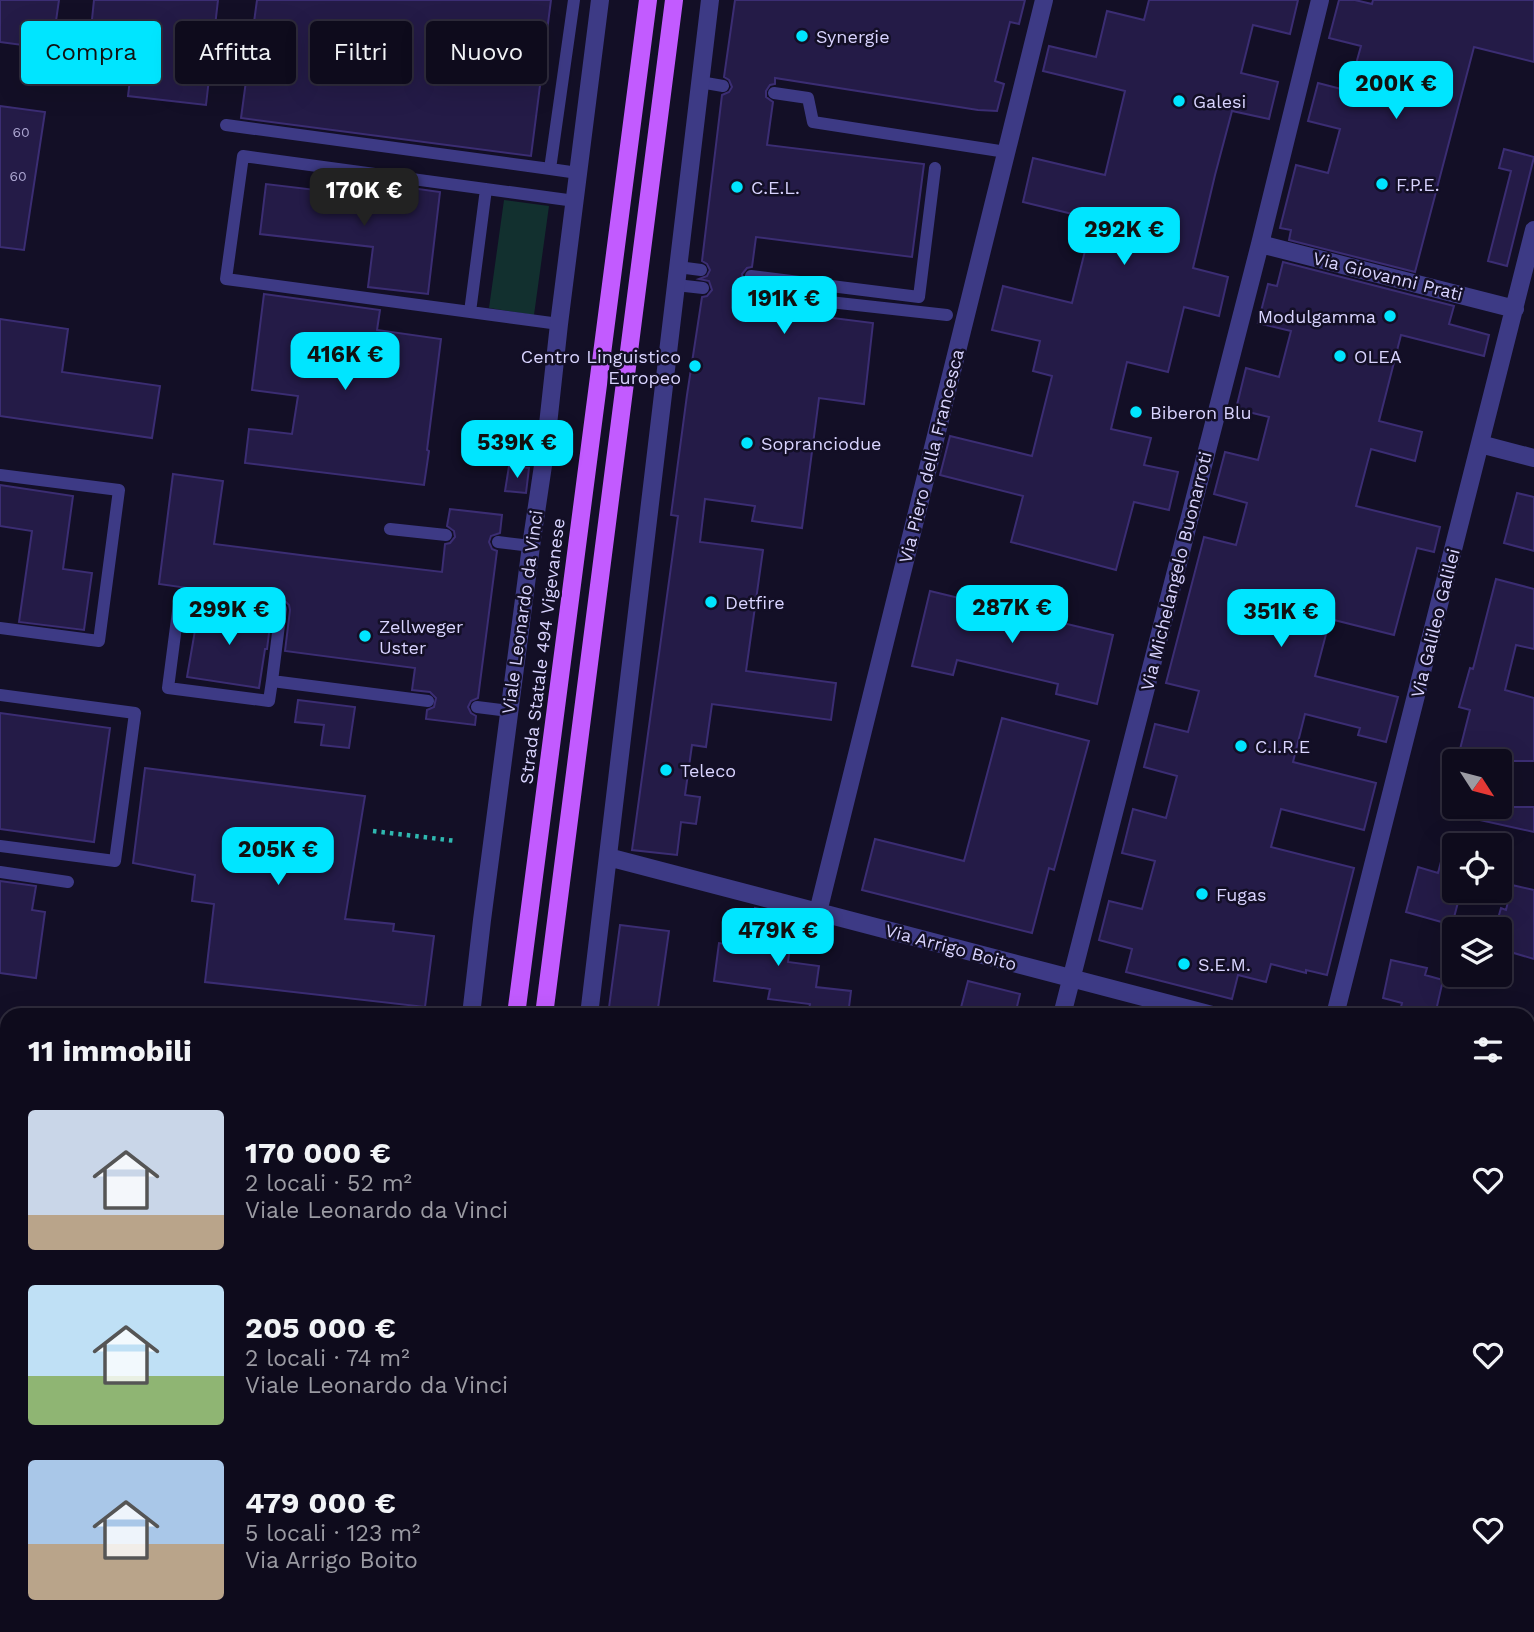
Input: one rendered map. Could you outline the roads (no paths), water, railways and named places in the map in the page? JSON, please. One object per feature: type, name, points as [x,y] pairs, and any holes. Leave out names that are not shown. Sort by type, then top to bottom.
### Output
[{"type":"main road","name":"Strada Statale 494 Vigevanese","points":[[517,1008],[648,0]]},
{"type":"main road","points":[[545,1008],[674,0]]},
{"type":"street","name":"Viale Leonardo da Vinci","points":[[472,1008],[545,452],[600,0]]},
{"type":"street","points":[[590,1008],[710,0]]},
{"type":"street","name":"Via Piero della Francesca","points":[[818,912],[1044,0]]},
{"type":"street","name":"Via Michelangelo Buonarroti","points":[[1064,1008],[1320,0]]},
{"type":"street","name":"Via Galileo Galilei","points":[[1337,1008],[1534,230]]},
{"type":"street","name":"Via Giovanni Prati","points":[[1260,244],[1515,309]]},
{"type":"street","points":[[1480,444],[1534,458]]},
{"type":"street","name":"Via Arrigo Boito","points":[[608,857],[1185,1008]]},
{"type":"lane","points":[[550,169],[574,0]]},
{"type":"lane","points":[[700,82],[723,86]]},
{"type":"lane","points":[[774,93],[808,98],[813,122],[1006,152]]},
{"type":"lane","points":[[226,124],[578,173]]},
{"type":"lane","points":[[559,324],[226,279],[243,156],[575,201]]},
{"type":"lane","points":[[751,276],[919,297],[935,168]]},
{"type":"lane","points":[[470,312],[486,189]]},
{"type":"lane","points":[[677,276],[701,270]]},
{"type":"lane","points":[[677,276],[703,288]]},
{"type":"lane","points":[[749,293],[947,314]]},
{"type":"lane","points":[[0,475],[119,490],[99,641],[0,628]]},
{"type":"lane","points":[[390,529],[446,536]]},
{"type":"lane","points":[[498,542],[531,546]]},
{"type":"lane","points":[[180,596],[281,609],[272,681],[269,701],[168,688],[180,596]]},
{"type":"lane","points":[[272,681],[428,701]]},
{"type":"lane","points":[[0,695],[135,713],[115,861],[0,846]]},
{"type":"lane","points":[[477,707],[509,710]]},
{"type":"lane","points":[[0,872],[68,882]]},
{"type":"place","name":"Synergie","points":[[802,36]]},
{"type":"place","name":"Galesi","points":[[1179,101]]},
{"type":"place","name":"F.P.E.","points":[[1382,184]]},
{"type":"place","name":"C.E.L.","points":[[737,187]]},
{"type":"place","name":"Modulgamma","points":[[1390,316]]},
{"type":"place","name":"OLEA","points":[[1340,356]]},
{"type":"place","name":"Centro Linguistico Europeo","points":[[695,366]]},
{"type":"place","name":"Biberon Blu","points":[[1136,412]]},
{"type":"place","name":"Sopranciodue","points":[[747,443]]},
{"type":"place","name":"Detfire","points":[[711,602]]},
{"type":"place","name":"Zellweger Uster","points":[[365,636]]},
{"type":"place","name":"C.I.R.E","points":[[1241,746]]},
{"type":"place","name":"Teleco","points":[[666,770]]},
{"type":"place","name":"Fugas","points":[[1202,894]]},
{"type":"place","name":"S.E.M.","points":[[1184,964]]}]
